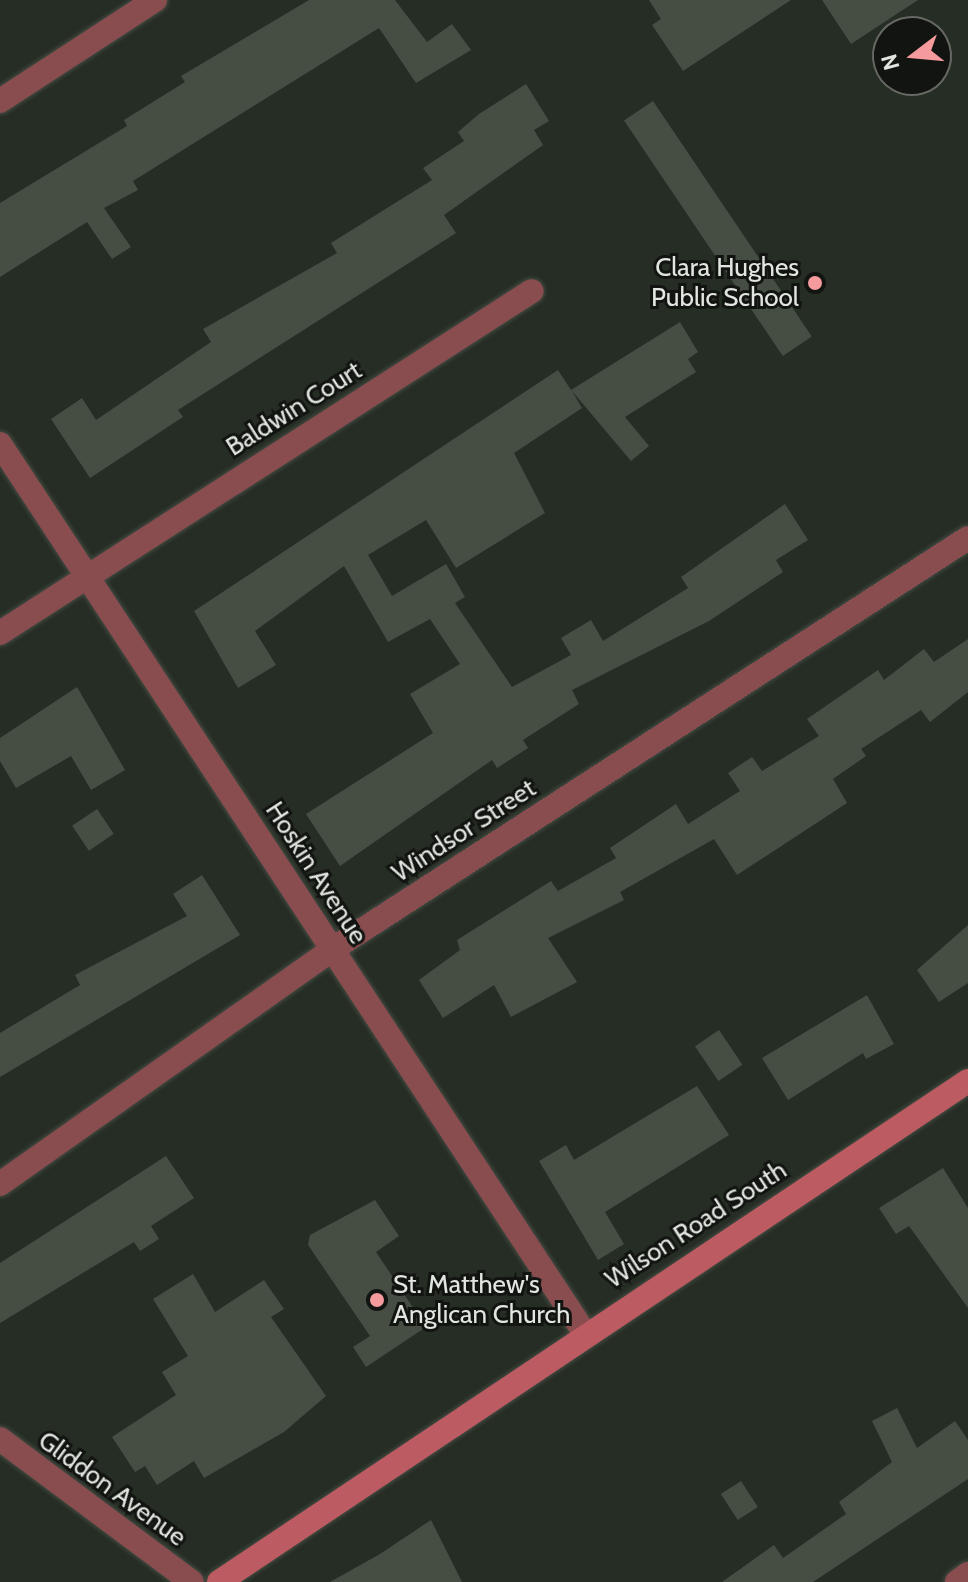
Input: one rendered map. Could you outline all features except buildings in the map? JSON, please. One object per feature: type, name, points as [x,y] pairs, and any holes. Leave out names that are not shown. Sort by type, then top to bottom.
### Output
[{"type":"main road","name":"Wilson Road South","points":[[219,1582],[584,1332],[968,1081]]},
{"type":"street","points":[[0,101],[155,0]]},
{"type":"street","name":"Baldwin Court","points":[[0,633],[85,574],[532,291]]},
{"type":"street","name":"Hoskin Avenue","points":[[0,444],[584,1332]]},
{"type":"street","name":"Windsor Street","points":[[0,1184],[333,949],[968,538]]},
{"type":"street","name":"Gliddon Avenue","points":[[0,1439],[192,1582]]},
{"type":"street","points":[[957,1582],[968,1574]]},
{"type":"place","name":"Clara Hughes Public School","points":[[815,283]]},
{"type":"place","name":"St. Matthew's Anglican Church","points":[[377,1300]]}]
